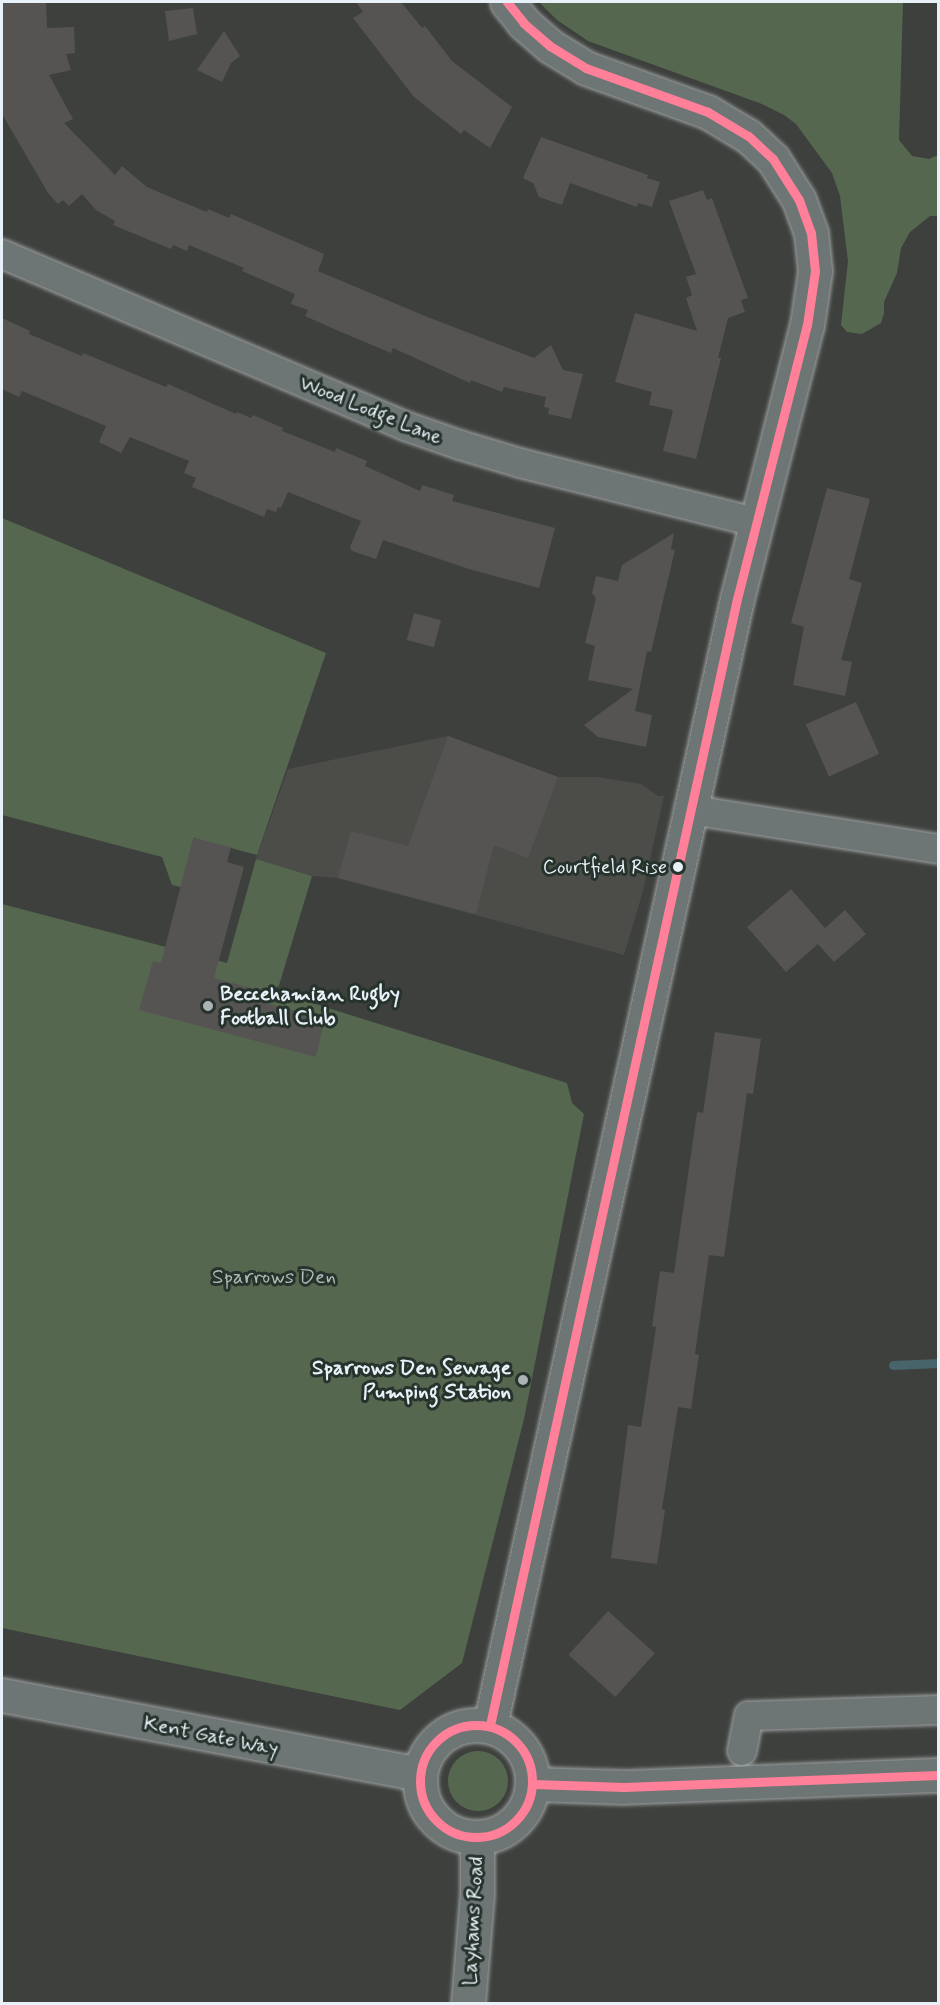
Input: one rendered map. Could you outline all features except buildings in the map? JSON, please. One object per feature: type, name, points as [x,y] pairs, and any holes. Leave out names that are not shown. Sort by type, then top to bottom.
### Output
[{"type":"street","points":[[490,1725],[755,522],[800,355],[814,288],[815,271],[811,233],[799,200],[773,159],[736,127],[708,112],[586,68],[550,46],[524,23],[507,2]]},
{"type":"street","name":"Wood Lodge Lane","points":[[2,254],[405,426],[520,464],[755,522]]},
{"type":"street","points":[[692,810],[939,849]]},
{"type":"street","name":"Kent Gate Way","points":[[2,1695],[420,1774]]},
{"type":"street","points":[[742,1751],[749,1716],[939,1710]]},
{"type":"street","points":[[470,1724],[490,1725],[508,1734],[522,1747],[531,1765],[533,1784],[528,1804],[517,1820],[502,1832],[477,1838],[463,1836],[445,1828],[432,1817],[423,1802],[419,1785],[420,1774],[427,1751],[439,1738],[453,1729],[470,1724]]},
{"type":"street","points":[[533,1784],[624,1787],[939,1774]]},
{"type":"street","name":"Layhams Road","points":[[468,2004],[476,1904],[477,1838]]},
{"type":"shaded area","points":[[448,736],[558,777],[597,777],[641,784],[658,796],[664,796],[643,891],[624,955],[338,878],[312,876],[256,859],[288,769]]},
{"type":"green space","points":[[539,2],[903,2],[899,140],[912,156],[929,159],[938,155],[938,216],[930,216],[910,232],[901,248],[897,273],[884,302],[881,323],[862,334],[847,332],[841,325],[848,261],[840,196],[832,173],[796,124],[762,104],[588,41],[557,20]]},
{"type":"green space","points":[[2,518],[326,653],[257,855],[194,838],[181,887],[172,885],[162,857],[2,815]]},
{"type":"green space","name":"Sparrows Den","points":[[256,859],[312,876],[277,992],[567,1083],[572,1103],[584,1114],[524,1419],[462,1663],[400,1710],[2,1628],[2,904],[227,963]]},
{"type":"green space","points":[[478,1751],[495,1756],[503,1764],[508,1781],[503,1798],[495,1806],[478,1811],[461,1806],[453,1798],[448,1781],[453,1764],[461,1756]]},
{"type":"waterway","points":[[893,1365],[938,1363]]},
{"type":"transit line","points":[[490,1725],[737,599],[807,325],[815,271],[811,233],[799,200],[773,159],[748,136],[708,112],[586,68],[550,46],[524,23],[507,2]]},
{"type":"transit line","points":[[476,1725],[498,1729],[516,1741],[528,1759],[532,1781],[528,1803],[516,1821],[498,1833],[476,1837],[454,1833],[436,1821],[424,1803],[420,1781],[424,1759],[436,1741],[454,1729],[476,1725]]},
{"type":"transit line","points":[[533,1784],[624,1787],[938,1775]]},
{"type":"place","name":"Courtfield Rise","points":[[678,867]]},
{"type":"place","name":"Beccehamian Rugby Football Club","points":[[208,1006]]},
{"type":"place","name":"Sparrows Den Sewage Pumping Station","points":[[523,1380]]}]
